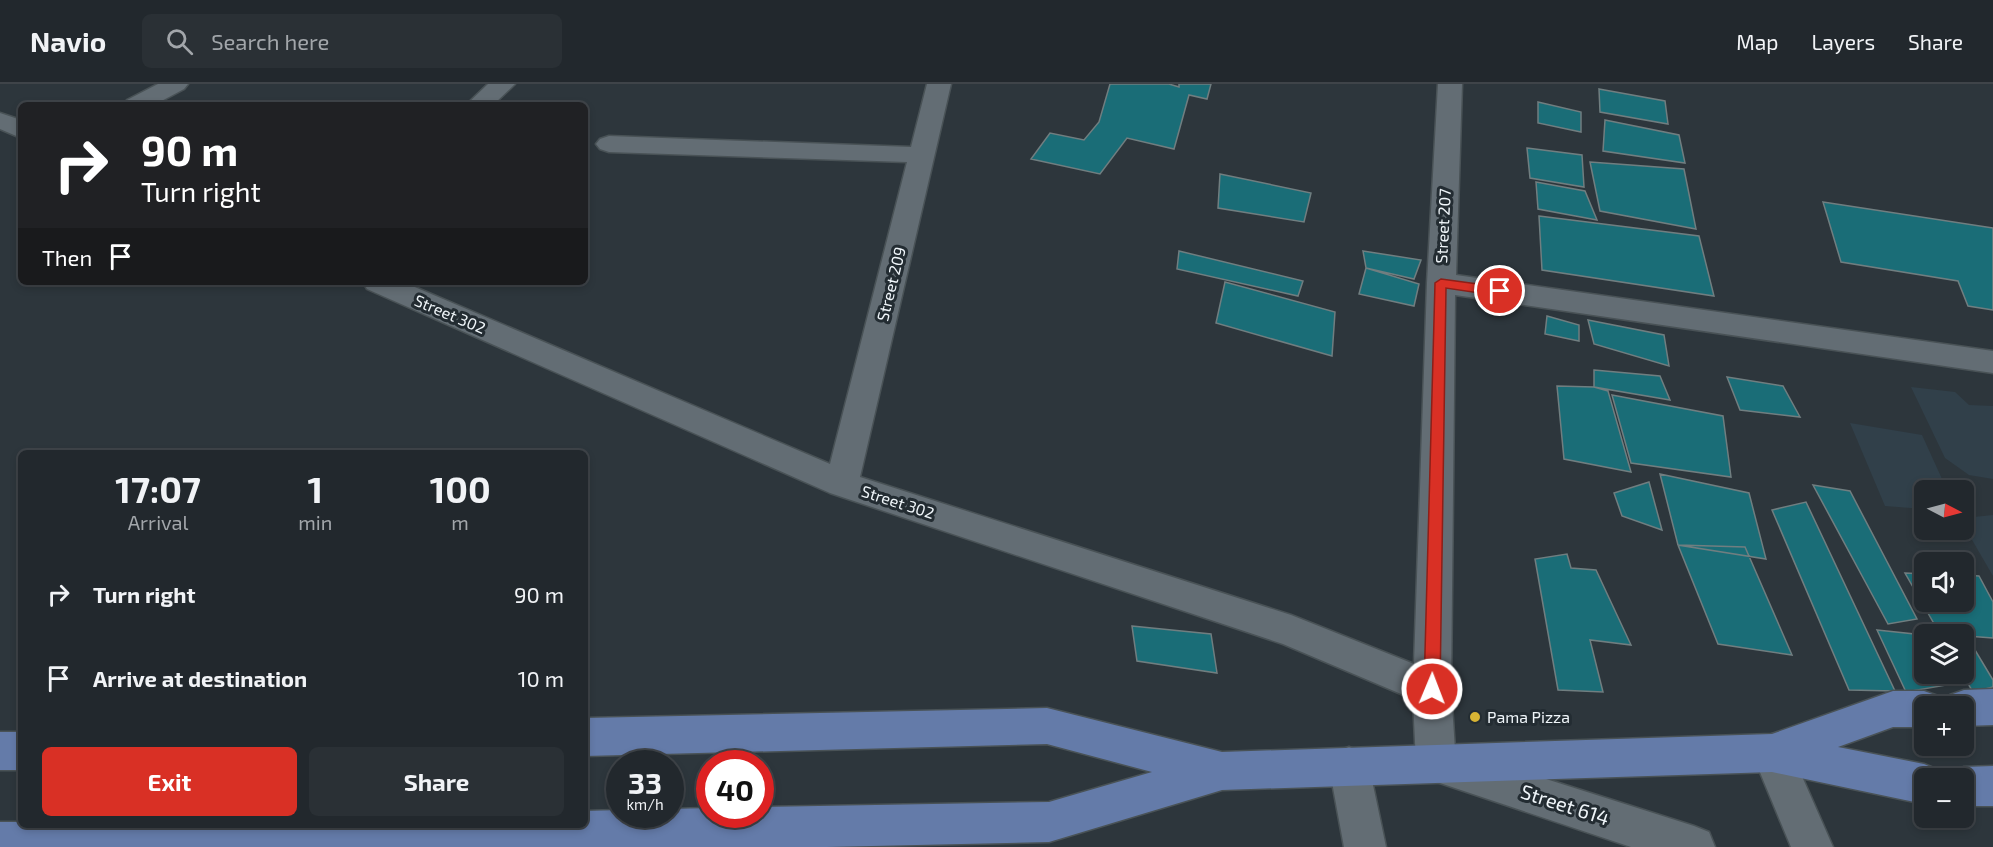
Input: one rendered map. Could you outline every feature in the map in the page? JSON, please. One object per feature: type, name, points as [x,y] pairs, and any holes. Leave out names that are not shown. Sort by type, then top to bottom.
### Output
[{"type":"main road","points":[[1974,708],[1993,707]]},
{"type":"main road","points":[[1772,753],[1893,710],[1914,709]]},
{"type":"main road","points":[[588,737],[1047,726],[1222,771]]},
{"type":"main road","points":[[0,751],[18,751]]},
{"type":"main road","points":[[0,843],[728,838],[1049,822],[1222,771],[1436,763],[1772,753],[1914,782]]},
{"type":"main road","points":[[1974,787],[1993,786]]},
{"type":"street","points":[[142,102],[176,84]]},
{"type":"street","points":[[482,102],[503,84]]},
{"type":"street","name":"Street 209","points":[[842,484],[939,84]]},
{"type":"street","name":"Street 207","points":[[1436,763],[1432,689],[1441,283],[1450,84]]},
{"type":"street","points":[[0,120],[18,129]]},
{"type":"street","points":[[609,144],[923,155]]},
{"type":"street","points":[[1441,283],[1993,363]]},
{"type":"street","name":"Street 302","points":[[384,285],[842,484],[1291,632],[1432,689]]},
{"type":"street","points":[[1772,753],[1812,847]]},
{"type":"street","name":"Street 614","points":[[1436,763],[1694,847]]},
{"type":"street","points":[[1349,766],[1365,847]]},
{"type":"shaded area","points":[[1911,387],[1955,392],[1969,405],[1993,406],[1993,479],[1969,475],[1945,458]]},
{"type":"shaded area","points":[[1850,423],[1922,435],[1942,480],[1914,480],[1914,508],[1885,506]]},
{"type":"shaded area","points":[[1993,515],[1993,576],[1972,540],[1974,540],[1974,517]]},
{"type":"building","points":[[1110,84],[1169,84],[1179,87],[1179,84],[1211,84],[1207,99],[1189,95],[1174,149],[1127,138],[1100,174],[1031,159],[1050,133],[1084,140],[1099,122]]},
{"type":"building","points":[[1599,89],[1665,101],[1668,124],[1600,112]]},
{"type":"building","points":[[1538,102],[1581,112],[1581,132],[1538,123]]},
{"type":"building","points":[[1605,120],[1679,135],[1685,163],[1603,151]]},
{"type":"building","points":[[1527,148],[1582,155],[1584,187],[1530,178]]},
{"type":"building","points":[[1590,162],[1684,169],[1696,229],[1600,211]]},
{"type":"building","points":[[1220,174],[1311,193],[1304,222],[1218,208]]},
{"type":"building","points":[[1536,182],[1585,191],[1597,220],[1538,209]]},
{"type":"building","points":[[1823,202],[1993,228],[1993,310],[1968,306],[1958,281],[1841,262]]},
{"type":"building","points":[[1539,216],[1699,236],[1714,296],[1542,270]]},
{"type":"building","points":[[1179,251],[1303,281],[1298,296],[1177,269]]},
{"type":"building","points":[[1363,251],[1421,260],[1414,279],[1366,268]]},
{"type":"building","points":[[1366,268],[1419,284],[1414,306],[1359,294]]},
{"type":"building","points":[[1225,282],[1335,312],[1332,356],[1216,323]]},
{"type":"building","points":[[1547,316],[1579,325],[1579,341],[1545,334]]},
{"type":"building","points":[[1588,320],[1664,335],[1669,366],[1594,344]]},
{"type":"building","points":[[1594,370],[1660,376],[1670,400],[1594,387]]},
{"type":"building","points":[[1727,377],[1783,386],[1800,417],[1740,410]]},
{"type":"building","points":[[1557,386],[1594,387],[1608,391],[1631,472],[1564,459]]},
{"type":"building","points":[[1612,395],[1723,416],[1731,477],[1631,463]]},
{"type":"building","points":[[1660,474],[1749,493],[1766,559],[1678,545]]},
{"type":"building","points":[[1649,482],[1662,530],[1622,516],[1614,493]]},
{"type":"building","points":[[1813,485],[1850,491],[1917,619],[1888,624]]},
{"type":"building","points":[[1806,502],[1895,691],[1849,690],[1772,510]]},
{"type":"building","points":[[1678,545],[1745,547],[1792,655],[1718,644]]},
{"type":"building","points":[[1567,554],[1571,568],[1596,570],[1631,645],[1590,640],[1603,692],[1558,690],[1535,559]]},
{"type":"building","points":[[1905,573],[1914,573],[1914,589]]},
{"type":"building","points":[[1974,576],[1979,576],[1993,602],[1993,638],[1974,637],[1974,624],[1934,624],[1927,612],[1974,612]]},
{"type":"building","points":[[1132,626],[1211,634],[1217,673],[1137,661]]},
{"type":"building","points":[[1877,630],[1914,634],[1914,684],[1952,684],[1906,692]]},
{"type":"building","points":[[1974,648],[1993,680],[1993,687],[1973,692],[1968,684],[1974,684]]},
{"type":"place","name":"Pama Pizza","points":[[1475,717]]},
{"type":"route","points":[[1432,689],[1441,283],[1500,291]]}]
